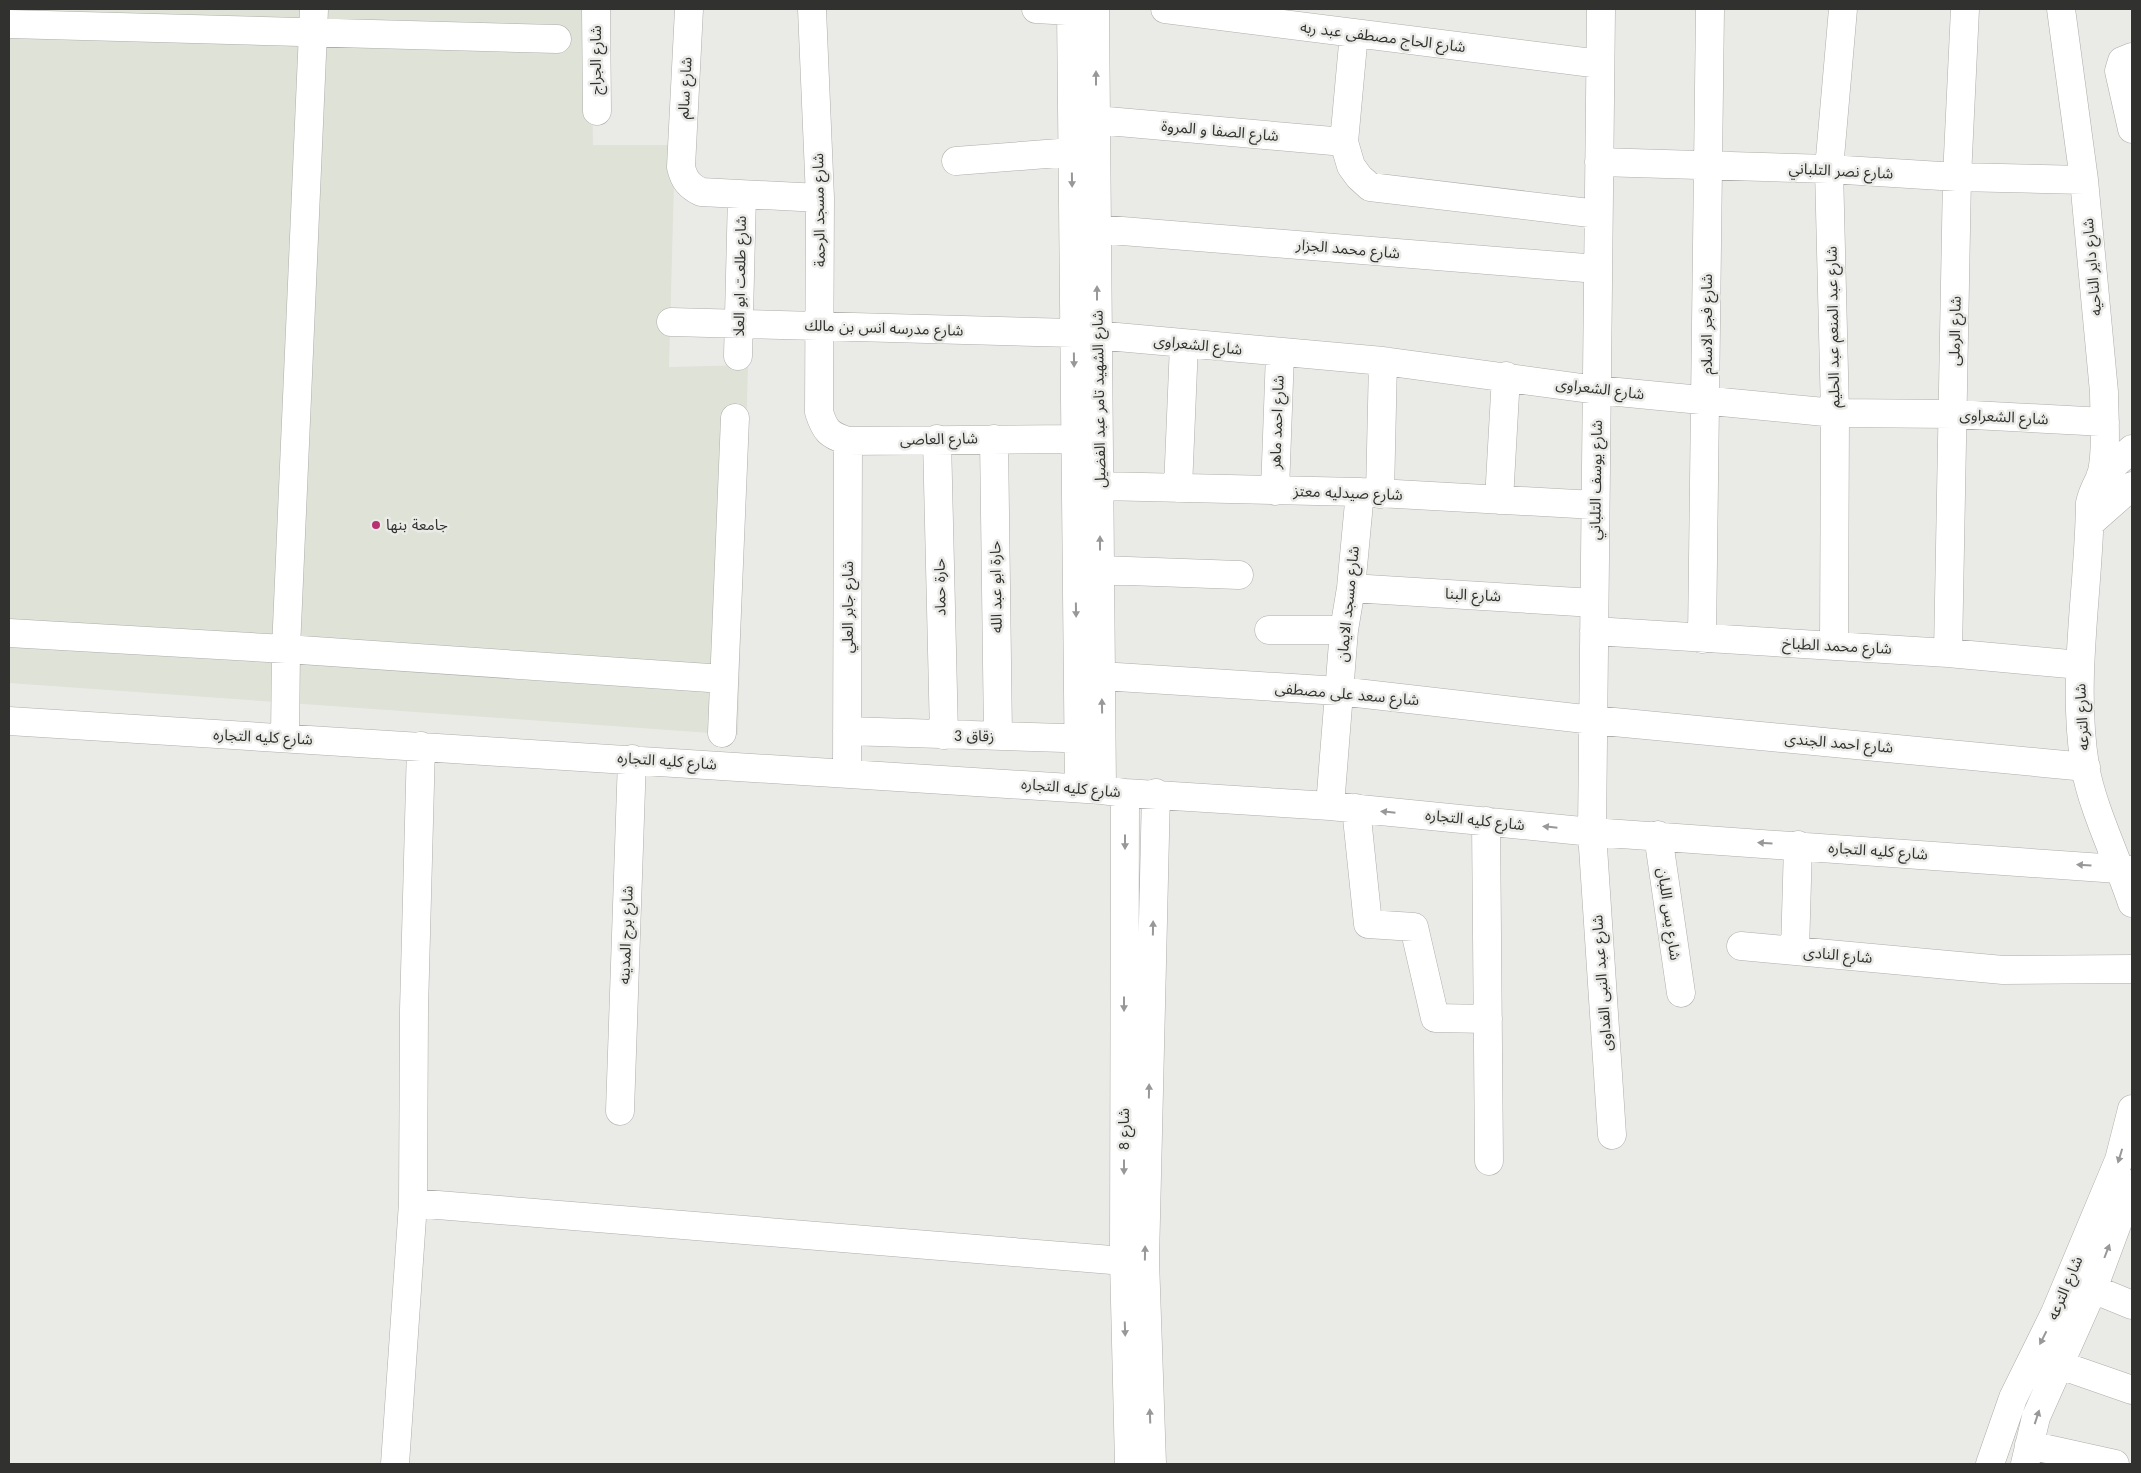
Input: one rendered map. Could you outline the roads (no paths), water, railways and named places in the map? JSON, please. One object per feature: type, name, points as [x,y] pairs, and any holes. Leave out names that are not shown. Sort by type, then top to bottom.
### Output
[{"type":"street","name":"شارع الجراج","points":[[596,9],[596,111]]},
{"type":"street","name":"شارع سالم","points":[[690,9],[681,168],[687,183],[701,192],[742,195]]},
{"type":"street","name":"شارع مسجد الرحمة","points":[[812,9],[820,198],[819,412],[823,425],[833,436],[848,441]]},
{"type":"street","points":[[1036,9],[1079,9]]},
{"type":"street","name":"شارع الشهيد تامر عبد الفضيل","points":[[1079,9],[1096,120],[1097,229],[1075,439],[1090,739],[1102,790]]},
{"type":"street","name":"شارع الشهيد تامر عبد الفضيل","points":[[1079,9],[1072,152],[1100,486],[1101,676],[1090,739]]},
{"type":"street","name":"شارع الحاج مصطفى عبد ربه","points":[[1165,9],[1600,64]]},
{"type":"street","name":"شارع يوسف التلباني","points":[[1592,832],[1601,9]]},
{"type":"street","name":"شارع فجر الاسلام","points":[[1702,639],[1710,9]]},
{"type":"street","name":"شارع عبد المنعم عبد الحليم","points":[[1834,646],[1835,413],[1829,169],[1842,9]]},
{"type":"street","name":"شارع الرملى","points":[[1948,653],[1957,177],[1965,9]]},
{"type":"street","name":"شارع داير الناحيه","points":[[2061,9],[2084,180],[2104,392],[2105,422],[2100,477],[2093,490],[2090,503],[2090,523]]},
{"type":"street","points":[[9,24],[152,18],[313,21],[557,39]]},
{"type":"street","points":[[285,738],[286,649],[313,21]]},
{"type":"street","points":[[1354,33],[1344,142],[1351,166],[1358,178],[1370,187],[1598,214]]},
{"type":"street","points":[[2132,57],[2122,61],[2119,71],[2132,129]]},
{"type":"street","name":"شارع الصفا و المروة","points":[[1096,120],[1344,142]]},
{"type":"street","points":[[956,160],[1072,152]]},
{"type":"street","name":"شارع نصر التلباني","points":[[1599,162],[1829,169],[1957,177],[2084,180]]},
{"type":"street","points":[[742,195],[820,198]]},
{"type":"street","name":"شارع طلعت ابو العلا","points":[[738,356],[742,195]]},
{"type":"street","name":"شارع محمد الجزار","points":[[1097,229],[1598,269]]},
{"type":"street","name":"شارع مدرسه انس بن مالك","points":[[671,322],[1086,334]]},
{"type":"street","name":"شارع الشعراوى","points":[[1086,334],[1280,354],[1383,361],[1506,376],[1597,390],[1706,402],[1835,413],[1954,414],[2105,422]]},
{"type":"street","points":[[1178,488],[1184,344]]},
{"type":"street","name":"شارع احمد ماهر","points":[[1276,490],[1280,354]]},
{"type":"street","name":"شارع مسجد الايمان","points":[[1383,361],[1370,493],[1344,630],[1339,691],[1343,807],[1368,924],[1414,927],[1435,1018],[1488,1019]]},
{"type":"street","points":[[1499,500],[1506,376]]},
{"type":"street","points":[[722,733],[735,418]]},
{"type":"street","name":"حارة حماد","points":[[937,439],[944,735]]},
{"type":"street","name":"حارة ابو عبد الله","points":[[994,439],[998,736]]},
{"type":"street","name":"شارع العاصى","points":[[848,441],[1075,439]]},
{"type":"street","name":"شارع جابر العلي","points":[[846,772],[848,441]]},
{"type":"street","points":[[2100,477],[2131,457]]},
{"type":"street","name":"شارع صيدليه معتز","points":[[1100,486],[1370,493],[1596,505]]},
{"type":"street","points":[[2090,523],[2132,486]]},
{"type":"street","name":"شارع الترعه","points":[[2090,523],[2080,665],[2080,714],[2086,767],[2095,801],[2127,869],[2132,903]]},
{"type":"street","points":[[1100,570],[1240,575]]},
{"type":"street","name":"شارع البنا","points":[[1351,588],[1594,602]]},
{"type":"street","points":[[1269,630],[1344,630]]},
{"type":"street","name":"شارع محمد الطباخ","points":[[1594,631],[1948,653],[2080,665]]},
{"type":"street","points":[[9,633],[286,649],[724,679]]},
{"type":"street","name":"شارع سعد على مصطفى","points":[[1101,676],[1339,691],[1593,720]]},
{"type":"street","name":"شارع احمد الجندى","points":[[1593,720],[2086,767]]},
{"type":"street","name":"شارع كليه التجاره","points":[[9,721],[846,772],[1156,793],[1343,807],[1592,832],[1658,835],[2127,869]]},
{"type":"street","name":"زقاق 3","points":[[847,731],[1090,739]]},
{"type":"street","points":[[396,1464],[413,1203],[414,1010],[422,746]]},
{"type":"street","name":"شارع برج المدينه","points":[[620,1111],[632,759]]},
{"type":"street","name":"شارع 8","points":[[1102,790],[1124,1260],[1152,1464]]},
{"type":"street","name":"شارع 8","points":[[1129,1464],[1145,1260],[1156,793]]},
{"type":"street","points":[[1486,821],[1489,1161]]},
{"type":"street","name":"شارع عبد النبى الفداوى","points":[[1592,832],[1612,1135]]},
{"type":"street","name":"شارع يس اللبان","points":[[1658,835],[1681,993]]},
{"type":"street","points":[[1795,952],[1798,845]]},
{"type":"street","name":"شارع النادى","points":[[1741,946],[2003,970],[2132,969]]},
{"type":"street","name":"شارع الترعه","points":[[1990,1464],[2012,1398],[2055,1313],[2119,1160],[2132,1109]]},
{"type":"street","name":"شارع الترعه","points":[[2027,1454],[2036,1417],[2093,1289],[2132,1184]]},
{"type":"street","points":[[413,1203],[1124,1260]]},
{"type":"street","points":[[2093,1289],[2132,1305]]},
{"type":"street","points":[[2060,1365],[2132,1390]]},
{"type":"street","points":[[2027,1454],[2115,1464]]},
{"type":"place","name":"جامعة بنها","points":[[376,525]]}]
